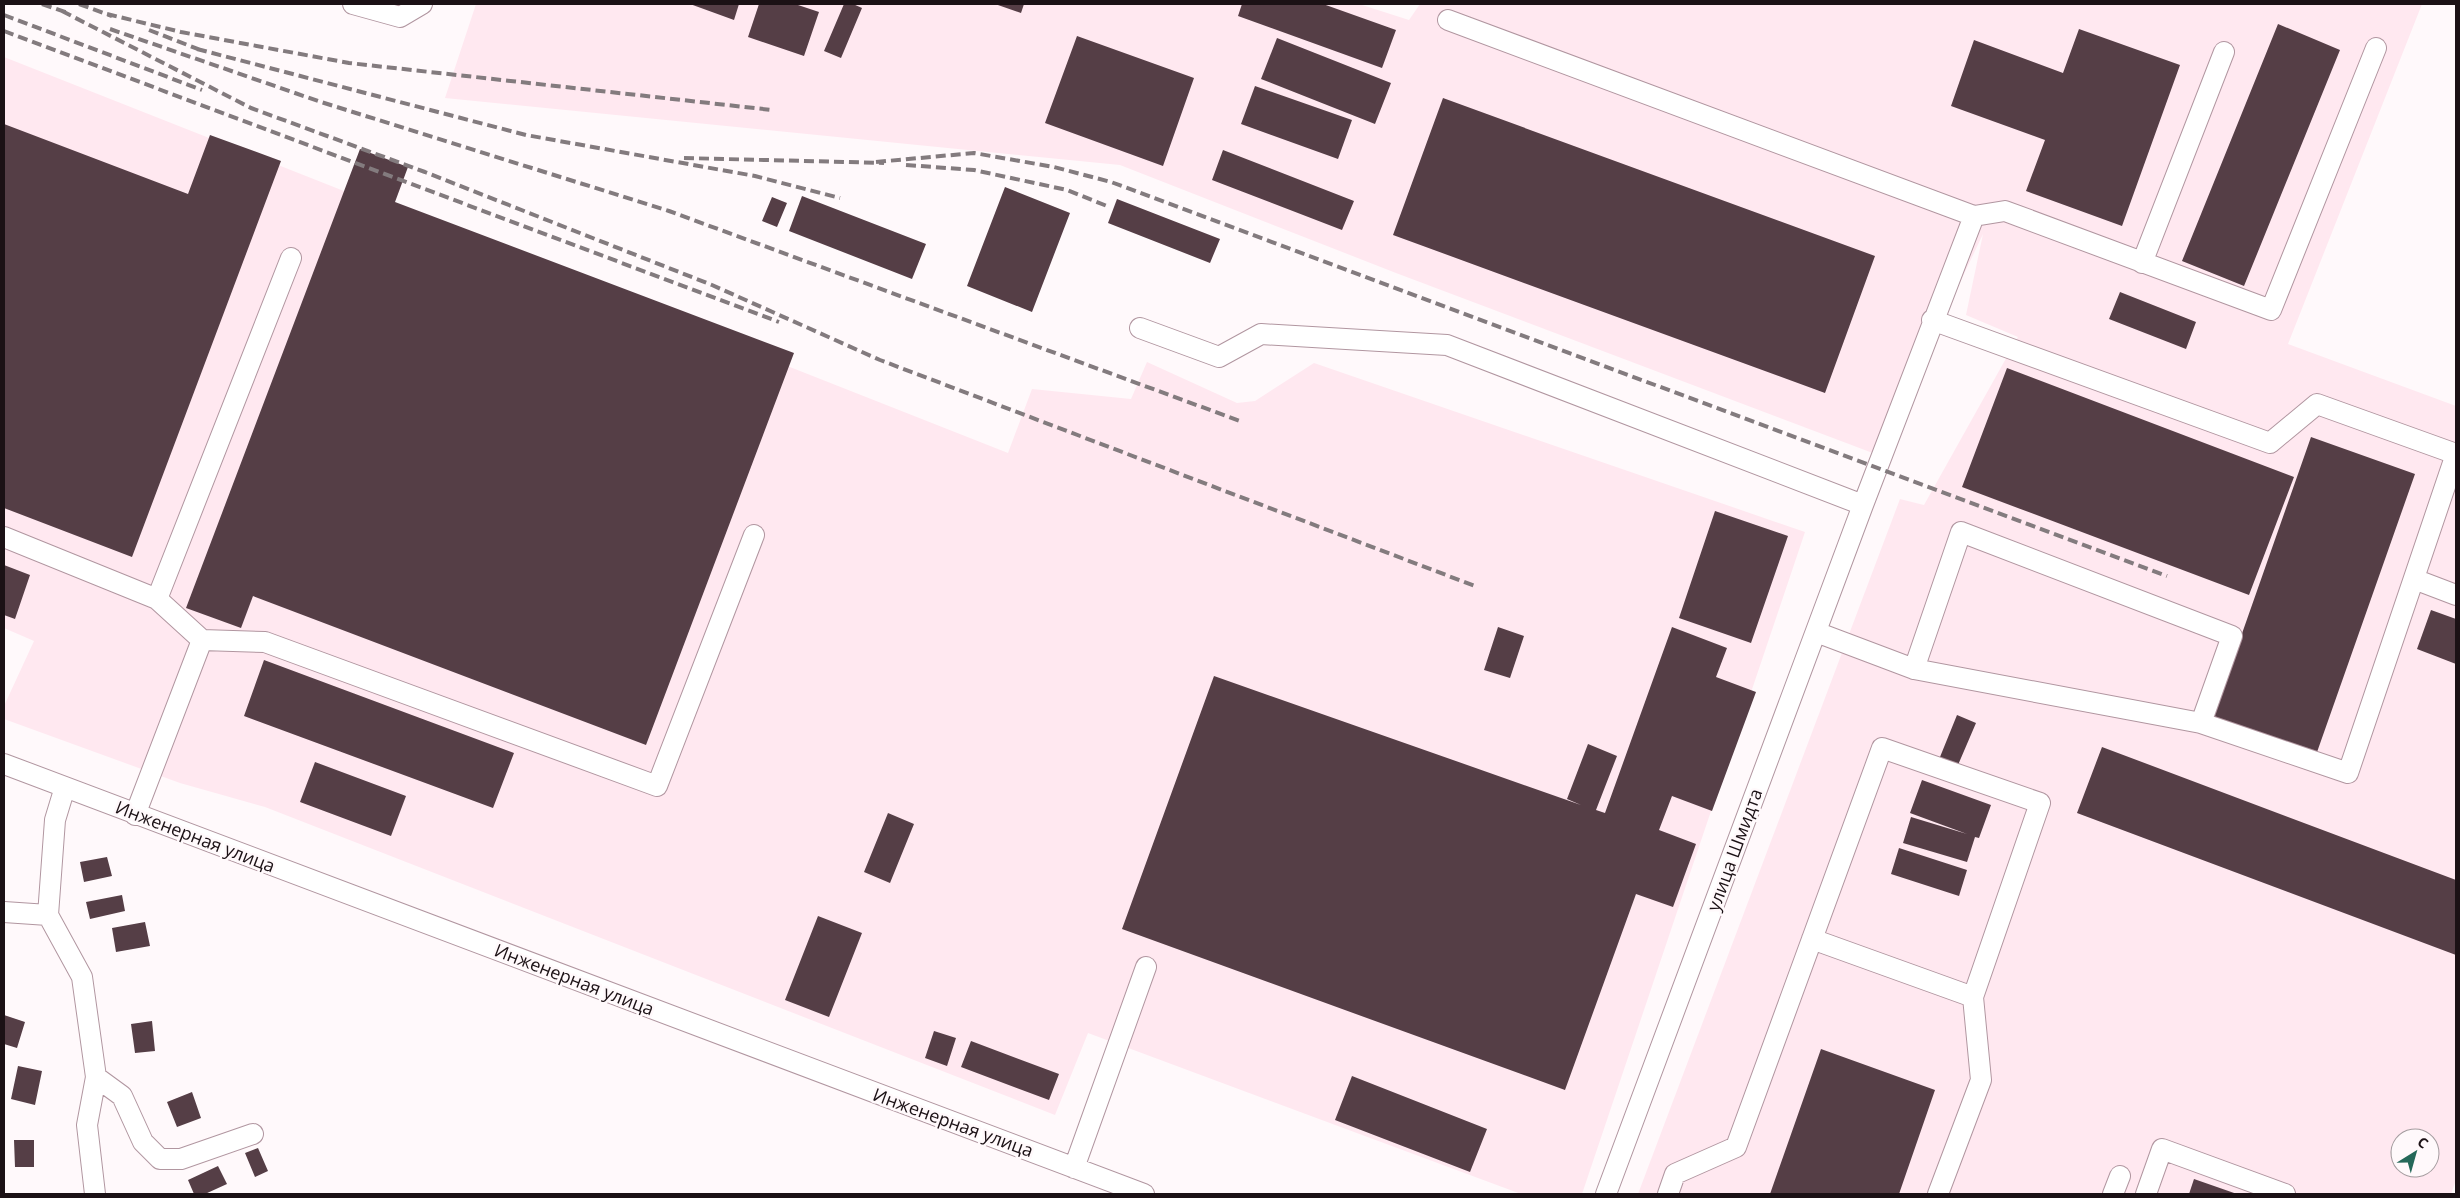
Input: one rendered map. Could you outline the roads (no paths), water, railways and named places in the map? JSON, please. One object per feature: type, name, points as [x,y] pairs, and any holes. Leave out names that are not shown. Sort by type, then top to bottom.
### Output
[{"type":"street","points":[[352,4],[400,17],[422,4]]},
{"type":"street","points":[[1448,20],[1974,216],[2005,211],[2271,310],[2376,48]]},
{"type":"street","points":[[2142,263],[2224,52]]},
{"type":"street","name":"улица Шмидта","points":[[1606,1194],[1932,320],[1974,216]]},
{"type":"street","points":[[157,599],[291,258]]},
{"type":"street","points":[[1816,632],[1914,669],[2201,723],[2348,773],[2414,578],[2448,498],[2456,454],[2318,404],[2270,443],[1932,320]]},
{"type":"street","points":[[1140,328],[1219,358],[1261,334],[1447,345],[1863,505]]},
{"type":"street","points":[[1914,669],[1962,532],[2232,636],[2201,723]]},
{"type":"street","points":[[4,538],[157,599],[202,640],[265,642],[657,786],[754,535]]},
{"type":"street","points":[[2414,578],[2456,595]]},
{"type":"street","points":[[135,815],[202,640]]},
{"type":"street","points":[[1668,1194],[1676,1174],[1736,1147],[1882,748],[2040,803],[1973,997],[1981,1080],[1938,1194]]},
{"type":"street","name":"Инженерная улица","points":[[4,764],[1144,1194]]},
{"type":"street","points":[[65,787],[55,820],[48,915],[82,977],[96,1077],[87,1125],[95,1194]]},
{"type":"street","points":[[4,912],[48,915]]},
{"type":"street","points":[[1812,939],[1973,997]]},
{"type":"street","points":[[1074,1168],[1146,967]]},
{"type":"street","points":[[96,1077],[122,1096],[143,1142],[160,1159],[181,1159],[252,1134]]},
{"type":"street","points":[[2146,1194],[2162,1150],[2286,1194]]},
{"type":"railway","points":[[42,4],[68,13]]},
{"type":"railway","points":[[79,4],[112,16]]},
{"type":"railway","points":[[62,11],[251,108],[425,172],[712,285],[880,360],[1475,586]]},
{"type":"railway","points":[[107,14],[181,32],[349,63],[772,110]]},
{"type":"railway","points":[[4,15],[202,90]]},
{"type":"railway","points":[[110,29],[321,102],[669,211],[1240,421]]},
{"type":"railway","points":[[149,30],[203,51]]},
{"type":"railway","points":[[4,31],[779,322]]},
{"type":"railway","points":[[197,49],[526,135],[755,176],[840,198]]},
{"type":"railway","points":[[876,162],[974,153],[1054,167],[1111,182],[2167,576]]},
{"type":"railway","points":[[684,158],[884,163]]},
{"type":"railway","points":[[906,165],[974,170],[1067,190],[1107,206]]}]
